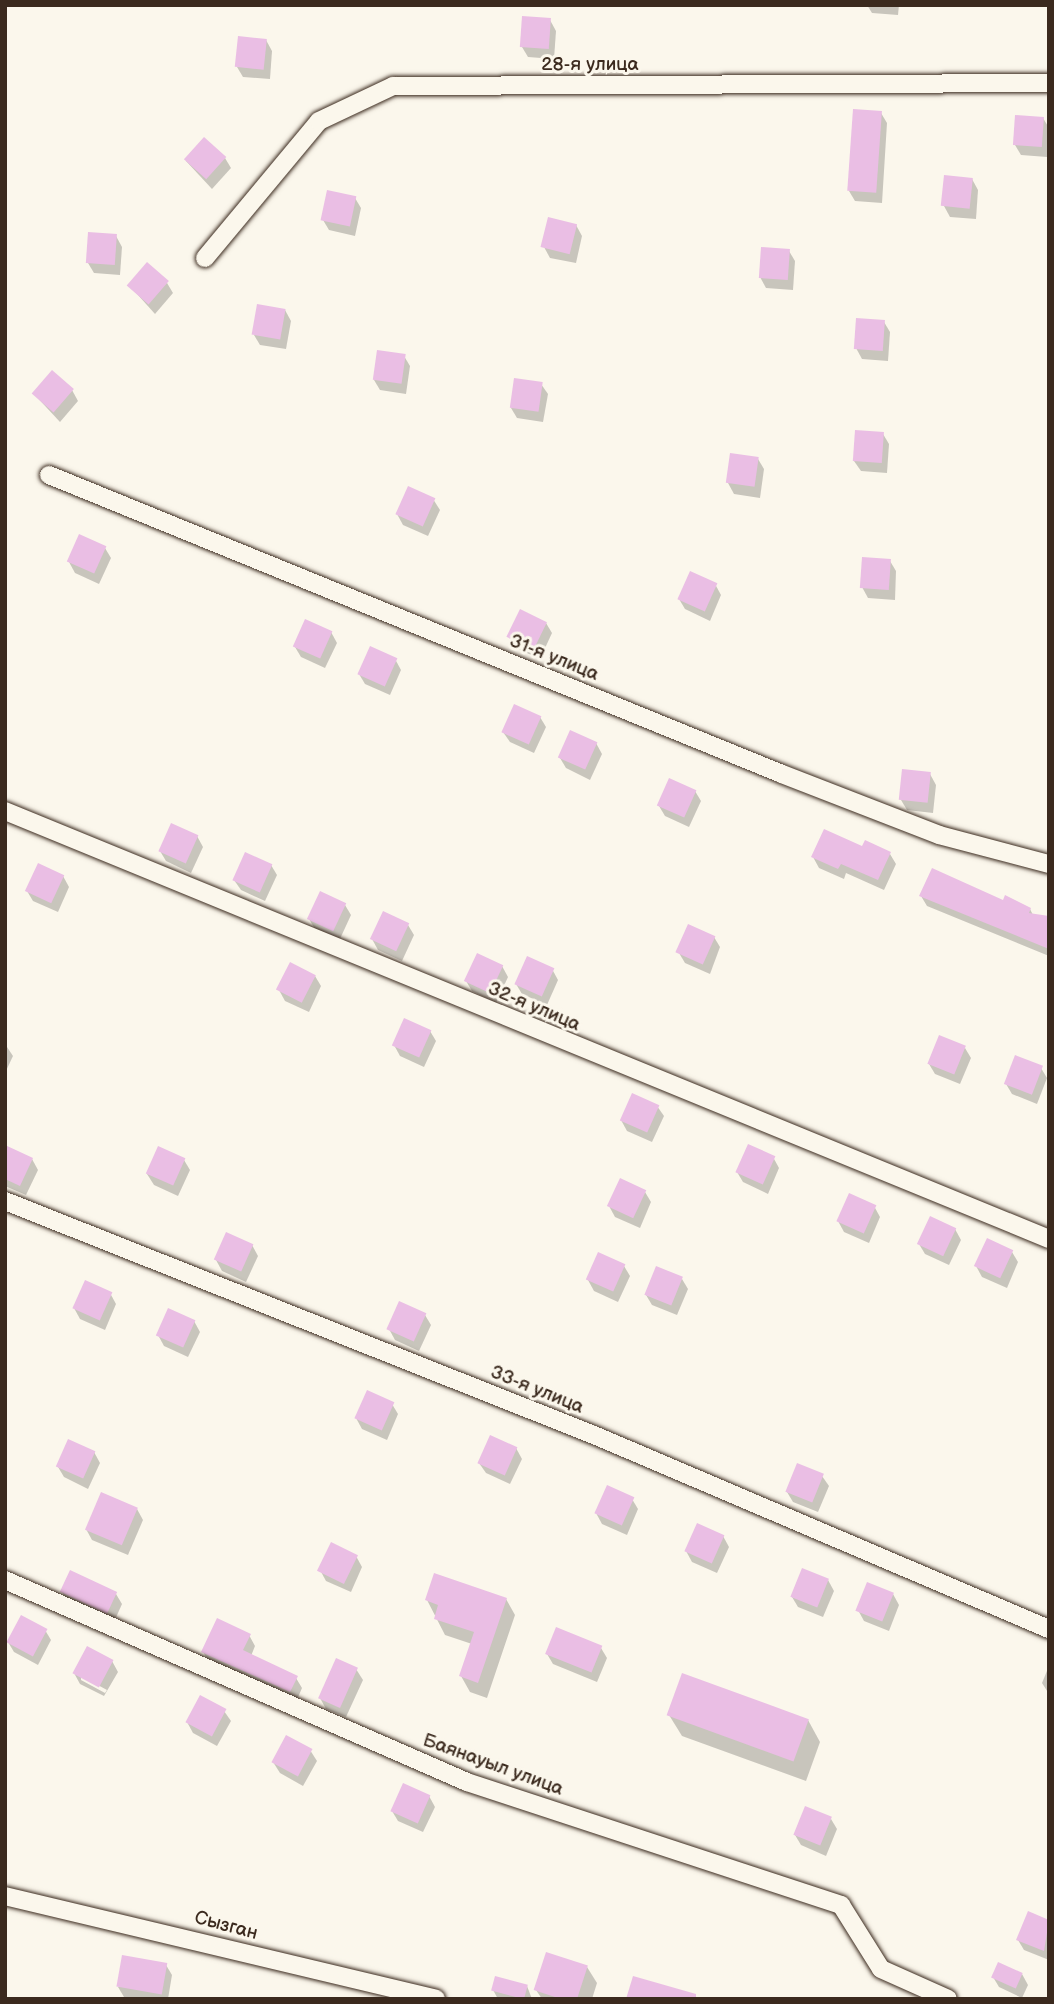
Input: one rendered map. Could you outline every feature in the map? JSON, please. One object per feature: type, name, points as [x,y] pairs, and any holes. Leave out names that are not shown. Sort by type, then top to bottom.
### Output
[{"type":"street","name":"28-я улица","points":[[205,258],[319,121],[393,86],[1049,83]]},
{"type":"street","name":"31-я улица","points":[[49,475],[794,779],[939,835],[1049,864]]},
{"type":"street","name":"32-я улица","points":[[5,811],[1049,1239]]},
{"type":"street","name":"33-я улица","points":[[5,1201],[594,1435],[1049,1629]]},
{"type":"street","name":"Баянауыл улица","points":[[5,1580],[467,1782],[841,1905],[881,1969],[948,1999]]},
{"type":"street","name":"Сызган","points":[[5,1896],[436,1999]]},
{"type":"building","points":[[522,16],[551,18],[549,49],[520,47]]},
{"type":"building","points":[[238,36],[267,39],[264,70],[235,67]]},
{"type":"building","points":[[853,109],[882,111],[876,193],[847,191]]},
{"type":"building","points":[[1015,115],[1044,117],[1042,147],[1013,145]]},
{"type":"building","points":[[204,137],[226,157],[206,179],[184,159]]},
{"type":"building","points":[[944,175],[973,178],[970,209],[941,206]]},
{"type":"building","points":[[327,190],[356,196],[350,227],[321,220]]},
{"type":"building","points":[[548,217],[577,224],[570,254],[541,247]]},
{"type":"building","points":[[88,232],[117,234],[115,265],[86,263]]},
{"type":"building","points":[[761,247],[790,249],[788,280],[759,278]]},
{"type":"building","points":[[147,262],[169,281],[149,304],[127,285]]},
{"type":"building","points":[[257,304],[286,309],[280,340],[252,335]]},
{"type":"building","points":[[856,318],[885,320],[883,351],[854,349]]},
{"type":"building","points":[[377,350],[406,354],[402,384],[373,380]]},
{"type":"building","points":[[52,370],[74,389],[54,412],[32,393]]},
{"type":"building","points":[[514,378],[543,382],[539,412],[510,408]]},
{"type":"building","points":[[855,430],[884,432],[882,463],[853,461]]},
{"type":"building","points":[[730,453],[759,457],[755,487],[726,483]]},
{"type":"building","points":[[408,486],[435,498],[423,527],[395,514]]},
{"type":"building","points":[[79,534],[106,546],[94,574],[67,561]]},
{"type":"building","points":[[862,557],[891,559],[889,590],[860,588]]},
{"type":"building","points":[[690,571],[717,583],[705,612],[677,599]]},
{"type":"building","points":[[520,609],[547,622],[533,650],[506,637]]},
{"type":"building","points":[[305,619],[332,631],[320,659],[293,646]]},
{"type":"building","points":[[370,646],[397,658],[385,687],[357,674]]},
{"type":"building","points":[[514,704],[541,716],[529,745],[501,732]]},
{"type":"building","points":[[570,730],[597,742],[585,770],[558,757]]},
{"type":"building","points":[[902,769],[931,772],[928,803],[899,800]]},
{"type":"building","points":[[669,778],[696,790],[684,818],[657,805]]},
{"type":"building","points":[[171,823],[198,835],[186,864],[158,851]]},
{"type":"building","points":[[824,829],[862,846],[865,840],[891,852],[878,880],[841,864],[838,869],[811,857]]},
{"type":"building","points":[[245,852],[272,864],[260,893],[232,880]]},
{"type":"building","points":[[38,863],[64,875],[51,903],[25,891]]},
{"type":"building","points":[[932,868],[1003,900],[1005,895],[1031,908],[1029,913],[1049,916],[1049,949],[919,896]]},
{"type":"building","points":[[320,891],[346,903],[333,931],[307,919]]},
{"type":"building","points":[[383,911],[409,923],[396,951],[370,939]]},
{"type":"building","points":[[688,924],[715,936],[703,965],[675,952]]},
{"type":"building","points":[[477,953],[503,965],[490,993],[464,981]]},
{"type":"building","points":[[527,956],[554,968],[542,997],[514,984]]},
{"type":"building","points":[[290,962],[316,975],[302,1003],[276,990]]},
{"type":"building","points":[[404,1018],[431,1030],[419,1058],[392,1045]]},
{"type":"building","points":[[939,1035],[966,1046],[954,1075],[927,1064]]},
{"type":"building","points":[[1015,1055],[1043,1066],[1032,1095],[1004,1084]]},
{"type":"building","points":[[632,1093],[659,1105],[647,1133],[620,1120]]},
{"type":"building","points":[[748,1144],[775,1156],[763,1185],[735,1172]]},
{"type":"building","points":[[5,1145],[33,1158],[20,1186],[5,1179]]},
{"type":"building","points":[[158,1146],[185,1158],[173,1186],[146,1173]]},
{"type":"building","points":[[620,1178],[646,1190],[633,1218],[607,1206]]},
{"type":"building","points":[[849,1193],[876,1205],[864,1234],[836,1221]]},
{"type":"building","points":[[930,1216],[956,1228],[943,1256],[917,1244]]},
{"type":"building","points":[[226,1232],[253,1244],[241,1272],[214,1259]]},
{"type":"building","points":[[987,1238],[1013,1250],[1000,1278],[974,1266]]},
{"type":"building","points":[[598,1252],[625,1264],[613,1292],[586,1279]]},
{"type":"building","points":[[656,1266],[683,1277],[671,1306],[644,1295]]},
{"type":"building","points":[[85,1280],[112,1292],[100,1321],[72,1308]]},
{"type":"building","points":[[399,1301],[426,1313],[414,1342],[386,1329]]},
{"type":"building","points":[[168,1308],[195,1320],[183,1348],[156,1335]]},
{"type":"building","points":[[367,1390],[394,1402],[382,1431],[354,1418]]},
{"type":"building","points":[[490,1435],[517,1447],[505,1476],[477,1463]]},
{"type":"building","points":[[68,1439],[95,1451],[83,1479],[56,1466]]},
{"type":"building","points":[[797,1463],[824,1474],[812,1503],[785,1492]]},
{"type":"building","points":[[607,1485],[634,1497],[622,1526],[594,1513]]},
{"type":"building","points":[[101,1492],[138,1508],[122,1545],[85,1530]]},
{"type":"building","points":[[697,1523],[724,1535],[712,1564],[684,1551]]},
{"type":"building","points":[[331,1542],[358,1555],[344,1584],[317,1571]]},
{"type":"building","points":[[802,1568],[829,1579],[817,1608],[790,1597]]},
{"type":"building","points":[[70,1570],[117,1592],[107,1614],[60,1592]]},
{"type":"building","points":[[434,1573],[507,1598],[478,1683],[459,1676],[474,1632],[434,1619],[438,1605],[425,1600]]},
{"type":"building","points":[[867,1582],[894,1593],[882,1622],[855,1611]]},
{"type":"building","points":[[21,1615],[47,1629],[33,1656],[6,1642]]},
{"type":"building","points":[[217,1618],[251,1634],[243,1650],[298,1676],[290,1692],[201,1652]]},
{"type":"building","points":[[556,1627],[602,1646],[591,1673],[545,1654]]},
{"type":"building","points":[[87,1646],[113,1660],[99,1687],[72,1673]]},
{"type":"building","points":[[336,1658],[358,1668],[340,1708],[318,1698]]},
{"type":"building","points":[[682,1673],[809,1719],[793,1761],[667,1715]]},
{"type":"building","points":[[200,1695],[226,1709],[212,1736],[185,1722]]},
{"type":"building","points":[[286,1735],[312,1749],[298,1776],[271,1762]]},
{"type":"building","points":[[403,1783],[430,1795],[418,1824],[390,1811]]},
{"type":"building","points":[[805,1806],[832,1817],[820,1846],[793,1835]]},
{"type":"building","points":[[1028,1911],[1049,1920],[1044,1951],[1016,1940]]},
{"type":"building","points":[[546,1952],[588,1966],[577,1999],[561,1999],[534,1990]]},
{"type":"building","points":[[122,1955],[167,1963],[162,1995],[116,1987]]},
{"type":"building","points":[[998,1962],[1023,1973],[1016,1989],[991,1978]]},
{"type":"building","points":[[495,1976],[528,1985],[524,1999],[491,1990]]},
{"type":"building","points":[[633,1976],[696,1994],[696,1999],[626,1999]]}]
